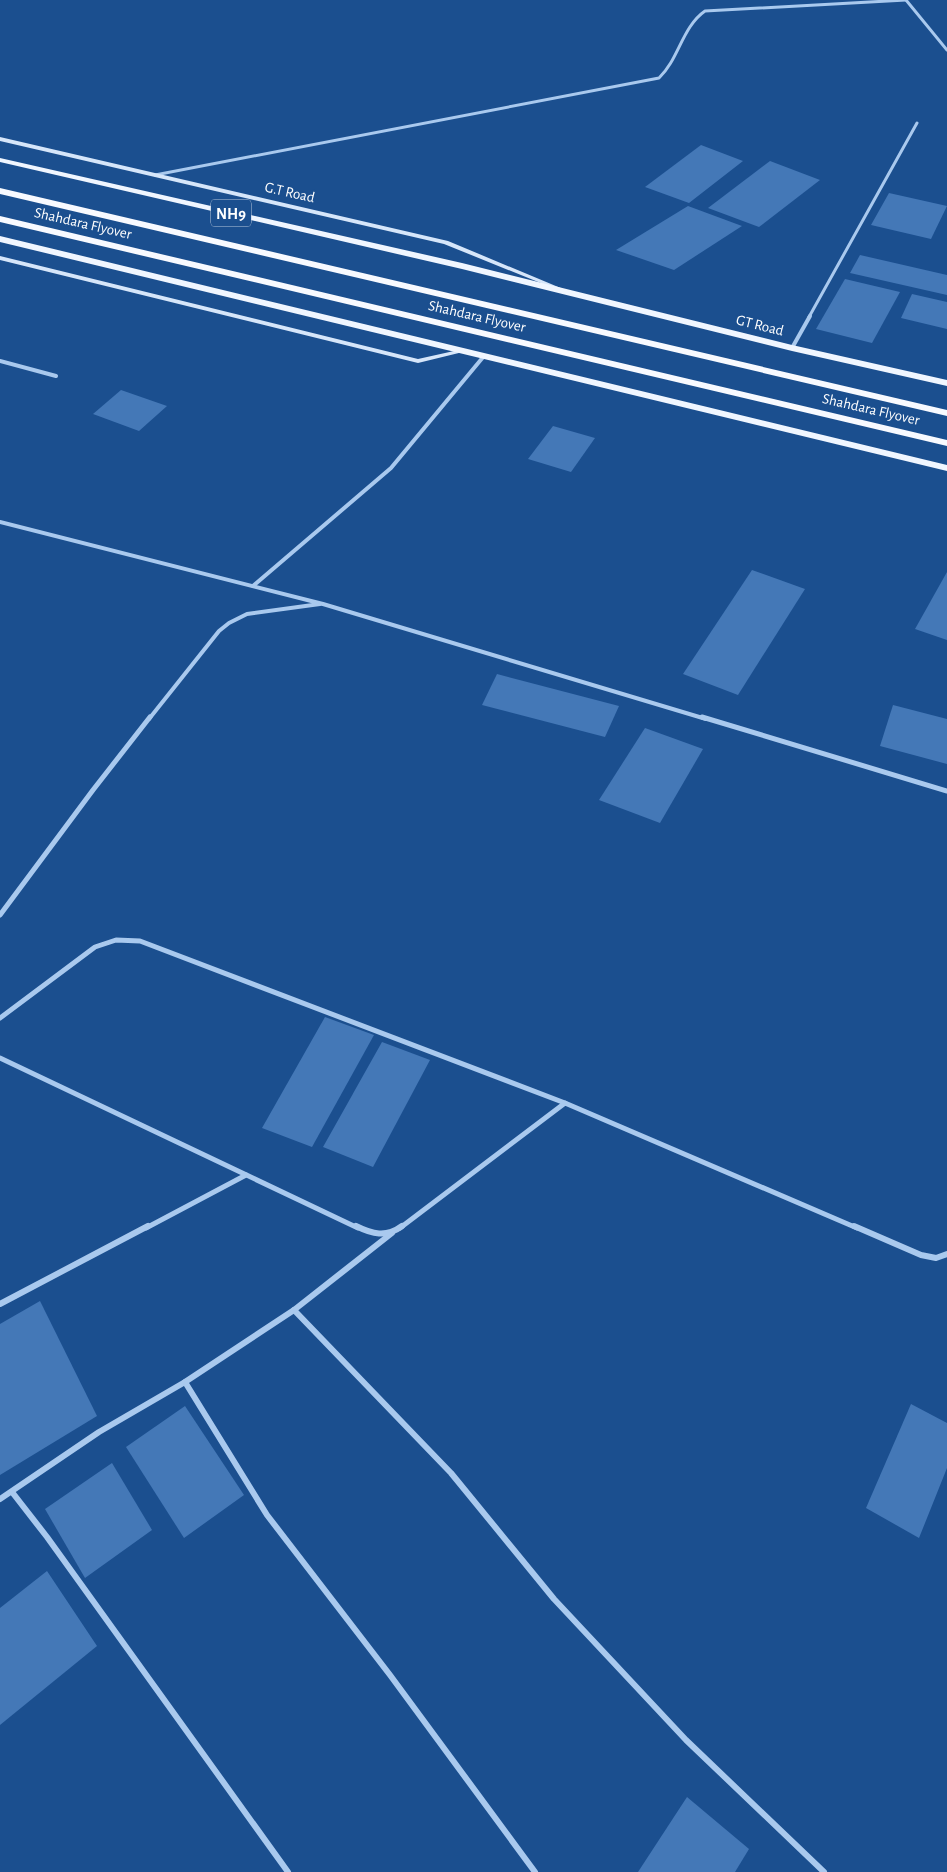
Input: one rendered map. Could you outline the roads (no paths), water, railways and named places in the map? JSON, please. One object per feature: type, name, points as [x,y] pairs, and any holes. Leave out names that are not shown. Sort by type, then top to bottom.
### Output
[{"type":"highway","name":"Shahdara Flyover","points":[[0,191],[947,413]]},
{"type":"highway","name":"Shahdara Flyover","points":[[0,218],[947,442]]},
{"type":"main road","name":"G.T Road","points":[[0,139],[446,242],[567,292]]},
{"type":"main road","name":"NH9","points":[[0,160],[462,266],[567,292]]},
{"type":"main road","name":"Shahdara Flyover","points":[[0,239],[947,468]]},
{"type":"main road","points":[[0,258],[418,361],[463,351]]},
{"type":"main road","name":"GT Road","points":[[567,292],[792,348],[947,383]]},
{"type":"street","points":[[155,176],[660,78],[669,68],[696,17],[705,11],[906,0],[947,50]]},
{"type":"street","points":[[792,348],[917,122]]},
{"type":"street","points":[[253,586],[391,468],[484,356]]},
{"type":"street","points":[[0,361],[56,376]]},
{"type":"street","points":[[0,522],[322,604],[947,791]]},
{"type":"street","points":[[0,915],[93,790],[219,631],[228,623],[247,614],[322,604]]},
{"type":"street","points":[[0,1018],[95,947],[116,940],[140,941],[565,1103],[921,1255],[936,1258],[947,1254]]},
{"type":"street","points":[[0,1058],[362,1231],[372,1234],[385,1234],[397,1230]]},
{"type":"street","points":[[0,1499],[99,1432],[186,1382],[294,1310],[565,1103]]},
{"type":"street","points":[[0,1304],[246,1175]]},
{"type":"street","points":[[294,1310],[451,1473],[554,1599],[686,1740],[824,1872]]},
{"type":"street","points":[[186,1382],[267,1514],[390,1675],[535,1872]]},
{"type":"street","points":[[12,1492],[53,1545],[288,1872]]}]
